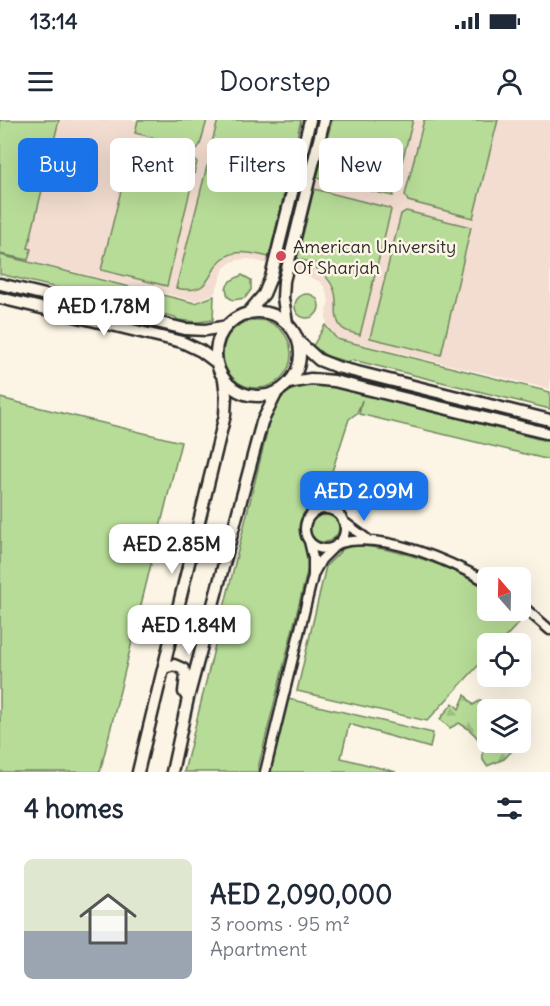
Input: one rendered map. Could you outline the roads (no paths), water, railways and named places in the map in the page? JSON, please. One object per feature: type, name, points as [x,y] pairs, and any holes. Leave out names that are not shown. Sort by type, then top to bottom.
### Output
[{"type":"street","points":[[247,314],[260,301],[271,277],[310,120]]},
{"type":"street","points":[[324,120],[284,280],[283,298],[287,323],[298,341],[319,360],[336,368],[550,420]]},
{"type":"street","points":[[271,277],[284,280]]},
{"type":"street","points":[[0,284],[185,329],[206,330],[228,326]]},
{"type":"street","points":[[0,298],[182,342],[201,351],[217,363]]},
{"type":"street","points":[[138,772],[225,415],[224,379],[217,363],[218,343],[228,326],[237,318],[247,314],[266,313],[287,323]]},
{"type":"street","points":[[224,379],[233,388],[248,395],[265,396],[277,392],[288,383],[298,366],[300,351],[298,341]]},
{"type":"street","points":[[288,383],[311,379],[334,381],[550,434]]},
{"type":"street","points":[[172,772],[188,698],[262,422],[277,392]]},
{"type":"street","points":[[265,772],[313,576],[314,558],[305,529],[306,523],[314,513],[327,510],[338,515],[356,533],[373,542]]},
{"type":"street","points":[[313,576],[321,560],[343,537],[342,520]]},
{"type":"street","points":[[309,541],[320,549],[355,540],[373,542],[434,557],[477,577]]},
{"type":"street","points":[[531,614],[550,630]]},
{"type":"street","points":[[164,668],[174,665],[183,669],[186,675],[184,692],[188,698]]},
{"type":"place","name":"American University Of Sharjah","points":[[281,256]]}]
